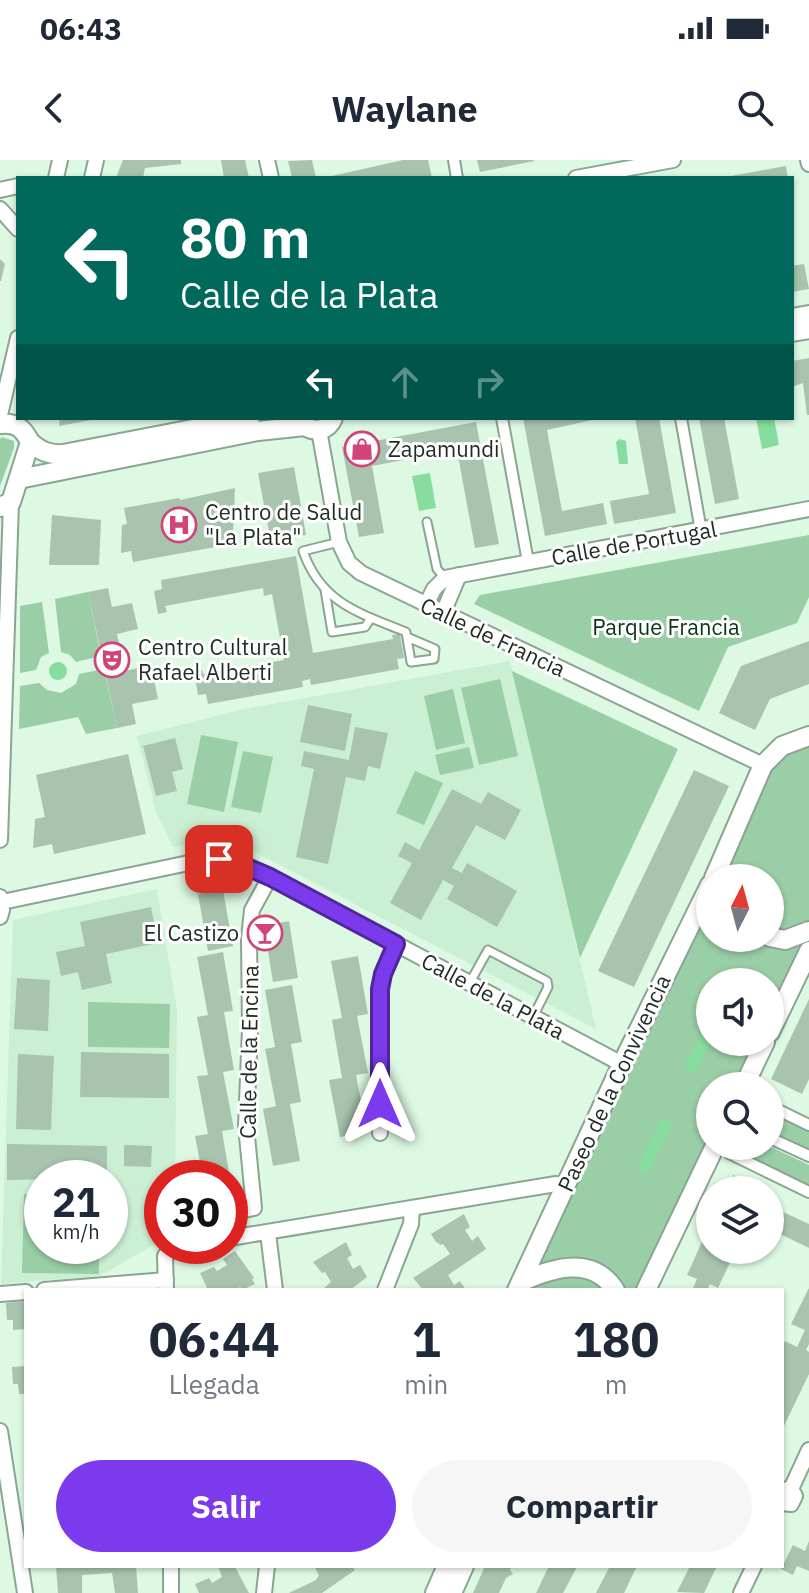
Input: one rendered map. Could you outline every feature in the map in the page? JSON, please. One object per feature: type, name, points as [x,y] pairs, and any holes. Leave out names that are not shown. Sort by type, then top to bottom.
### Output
[{"type":"street","points":[[588,176],[673,160]]},
{"type":"street","points":[[0,209],[16,227]]},
{"type":"street","points":[[0,415],[16,347]]},
{"type":"street","points":[[0,424],[12,423],[27,430],[39,450],[63,454],[240,420]]},
{"type":"street","points":[[502,420],[528,562]]},
{"type":"street","points":[[681,420],[701,531]]},
{"type":"street","points":[[19,479],[258,431],[322,422]]},
{"type":"street","name":"Calle de Francia","points":[[322,422],[339,542],[349,563],[361,573],[763,765]]},
{"type":"street","points":[[0,840],[5,505],[19,479],[27,430]]},
{"type":"street","name":"Calle de Portugal","points":[[453,579],[809,509]]},
{"type":"street","points":[[426,605],[434,589],[453,579]]},
{"type":"street","points":[[443,613],[453,579]]},
{"type":"street","points":[[723,864],[763,765],[782,746],[809,736]]},
{"type":"street","name":"Calle de la Plata","points":[[1,905],[219,859],[233,861],[270,877],[622,1064]]},
{"type":"street","name":"Calle de la Encina","points":[[248,1209],[254,1208],[246,1126],[250,1029],[249,938],[252,910],[270,877]]},
{"type":"street","name":"Paseo de la Convivencia","points":[[519,1286],[696,913]]},
{"type":"street","points":[[784,940],[809,931]]},
{"type":"street","points":[[380,1133],[380,989],[396,944]]},
{"type":"street","points":[[784,1003],[809,951]]},
{"type":"street","points":[[784,1113],[809,1125]]},
{"type":"street","points":[[784,1144],[809,1156]]},
{"type":"street","points":[[647,1288],[708,1160]]},
{"type":"street","points":[[743,1160],[809,1192]]},
{"type":"street","points":[[248,1236],[556,1184],[564,1188]]},
{"type":"street","points":[[386,1288],[411,1224],[412,1208]]},
{"type":"street","points":[[268,1233],[275,1288]]},
{"type":"street","points":[[93,1288],[166,1285],[165,1264]]},
{"type":"street","name":"Paseo de la Convivencia","points":[[519,1286],[545,1272],[570,1266],[594,1271],[613,1288]]},
{"type":"street","points":[[0,1294],[24,1292]]},
{"type":"street","points":[[0,1431],[21,1539],[25,1593]]},
{"type":"street","points":[[789,1500],[809,1450]]},
{"type":"street","points":[[171,1568],[171,1593]]},
{"type":"street","points":[[264,1593],[267,1568]]},
{"type":"street","points":[[435,1593],[446,1568]]},
{"type":"street","points":[[452,1593],[463,1568]]},
{"type":"street","points":[[741,1593],[753,1568]]},
{"type":"lane","points":[[427,522],[437,569],[453,579]]},
{"type":"lane","points":[[339,542],[303,551],[309,568],[325,590],[343,605],[406,632],[411,662],[434,659],[435,649],[407,637]]},
{"type":"lane","points":[[325,590],[332,632],[365,627],[371,618]]},
{"type":"lane","points":[[469,984],[488,950],[547,981],[548,987],[533,1017]]},
{"type":"shaded area","points":[[756,420],[774,420],[779,445],[762,449]]},
{"type":"shaded area","points":[[619,439],[626,441],[628,464],[619,464],[616,442]]},
{"type":"shaded area","points":[[430,473],[436,508],[419,511],[412,476]]},
{"type":"shaded area","points":[[510,661],[596,1029],[235,842],[216,838],[173,847],[156,812],[137,736],[244,709]]},
{"type":"shaded area","points":[[58,662],[67,671],[58,680],[49,671]]},
{"type":"shaded area","points":[[157,889],[177,1009],[175,1160],[144,1160],[144,1250],[128,1260],[128,1160],[24,1160],[24,1264],[121,1264],[100,1276],[1,1284],[13,920]]},
{"type":"shaded area","points":[[696,1044],[696,1056],[704,1056],[695,1074],[684,1069]]},
{"type":"shaded area","points":[[661,1119],[672,1124],[648,1174],[637,1168]]},
{"type":"green space","points":[[0,439],[14,441],[14,448],[0,486]]},
{"type":"green space","name":"Parque Francia","points":[[809,535],[809,597],[797,623],[728,647],[699,711],[474,604],[480,595]]},
{"type":"green space","points":[[88,592],[101,656],[76,662],[70,655],[61,652],[55,599]]},
{"type":"green space","points":[[42,602],[49,653],[41,657],[36,670],[20,673],[20,606]]},
{"type":"green space","points":[[104,669],[117,728],[86,734],[78,717],[19,729],[20,686],[39,683],[47,690],[61,693],[76,684],[79,674]]},
{"type":"green space","points":[[512,671],[678,749],[580,958]]},
{"type":"green space","points":[[500,679],[518,756],[479,765],[461,688]]},
{"type":"green space","points":[[453,689],[465,743],[436,750],[424,696]]},
{"type":"green space","points":[[201,735],[238,742],[224,812],[187,804]]},
{"type":"green space","points":[[809,744],[809,934],[784,987],[784,968],[696,968],[696,1056],[751,1056],[744,1072],[696,1072],[696,1160],[702,1160],[642,1288],[526,1288],[696,926],[696,952],[784,952],[784,864],[726,864],[771,766],[797,745]]},
{"type":"green space","points":[[469,747],[474,768],[440,775],[435,755]]},
{"type":"green space","points":[[243,751],[273,757],[261,813],[231,807]]},
{"type":"green space","points":[[415,771],[443,783],[424,825],[396,813]]},
{"type":"green space","points":[[88,1002],[170,1004],[169,1048],[88,1047]]},
{"type":"green space","points":[[784,1118],[809,1130],[809,1149],[784,1137]]},
{"type":"green space","points":[[784,1153],[809,1165],[809,1186],[755,1160],[784,1160]]},
{"type":"green space","points":[[24,1194],[24,1264],[99,1264],[99,1274],[22,1273]]},
{"type":"building","points":[[123,160],[181,160],[181,164],[145,168],[143,176],[117,176]]},
{"type":"building","points":[[221,160],[245,160],[249,176],[224,176]]},
{"type":"building","points":[[312,160],[316,176],[292,176],[288,161]]},
{"type":"building","points":[[403,160],[428,160],[432,176],[332,176]]},
{"type":"building","points":[[477,160],[534,160],[534,161],[480,172]]},
{"type":"building","points":[[786,166],[788,176],[731,176]]},
{"type":"building","points":[[0,259],[5,264],[1,281],[0,281]]},
{"type":"building","points":[[804,264],[809,289],[794,292],[794,266]]},
{"type":"building","points":[[809,358],[809,415],[803,383],[794,386],[794,361]]},
{"type":"building","points":[[60,420],[91,420],[59,426]]},
{"type":"building","points":[[523,420],[592,420],[547,430],[562,511],[603,503],[607,524],[545,536]]},
{"type":"building","points":[[635,420],[659,420],[676,513],[614,524],[610,501],[649,494]]},
{"type":"building","points":[[699,420],[724,420],[739,499],[715,504]]},
{"type":"building","points":[[476,422],[499,544],[475,548],[457,450],[372,466],[384,533],[359,537],[342,447]]},
{"type":"building","points":[[294,467],[306,535],[271,542],[258,473]]},
{"type":"building","name":"Centro de Salud \"La Plata\"","points":[[235,488],[233,534],[230,534],[232,544],[133,562],[131,551],[121,553],[122,525],[127,524],[124,508]]},
{"type":"building","points":[[52,515],[101,520],[99,565],[49,565]]},
{"type":"building","points":[[296,556],[313,653],[393,639],[392,635],[400,634],[404,658],[397,659],[399,669],[311,685],[310,679],[302,681],[303,687],[208,704],[206,694],[198,695],[194,672],[202,670],[203,674],[284,660],[272,594],[264,596],[263,588],[165,606],[167,612],[158,614],[154,591],[162,589],[161,580]]},
{"type":"building","name":"Centro Cultural Rafael Alberti","points":[[108,588],[112,607],[132,603],[138,629],[117,634],[125,671],[151,665],[158,699],[132,704],[136,724],[117,728],[88,592]]},
{"type":"building","points":[[809,641],[809,684],[770,699],[755,730],[719,713],[741,666]]},
{"type":"building","points":[[308,705],[352,714],[345,751],[300,742]]},
{"type":"building","points":[[355,727],[388,733],[380,769],[368,766],[365,781],[346,777],[328,864],[296,857],[314,769],[301,766],[304,751],[349,760]]},
{"type":"building","points":[[175,738],[183,769],[172,772],[177,791],[156,796],[143,746]]},
{"type":"building","points":[[128,754],[146,834],[54,854],[52,844],[33,848],[35,819],[45,817],[36,775]]},
{"type":"building","points":[[694,770],[729,786],[634,987],[598,971]]},
{"type":"building","points":[[452,789],[481,804],[488,792],[521,810],[505,840],[476,825],[452,868],[462,873],[467,863],[517,891],[497,927],[447,899],[454,886],[443,880],[421,920],[390,903],[412,863],[398,856],[405,842],[419,850]]},
{"type":"building","points":[[223,890],[233,946],[208,951],[198,894]]},
{"type":"building","points":[[151,907],[158,943],[106,954],[112,983],[82,990],[78,972],[61,976],[56,952],[85,946],[80,922]]},
{"type":"building","points":[[289,921],[298,978],[273,982],[264,926]]},
{"type":"building","points":[[223,952],[233,1011],[224,1012],[234,1070],[223,1072],[234,1129],[222,1131],[227,1160],[200,1160],[195,1136],[208,1134],[197,1076],[208,1075],[197,1017],[208,1015],[197,957]]},
{"type":"building","points":[[358,956],[368,1014],[357,1016],[368,1073],[356,1075],[367,1132],[340,1137],[329,1080],[342,1078],[332,1020],[342,1018],[331,961]]},
{"type":"building","points":[[17,978],[50,980],[48,1031],[14,1029]]},
{"type":"building","points":[[292,985],[302,1042],[291,1044],[301,1102],[290,1104],[300,1161],[273,1166],[263,1109],[276,1106],[265,1049],[275,1047],[265,990]]},
{"type":"building","points":[[809,999],[809,1079],[802,1094],[784,1085],[784,1072],[774,1072]]},
{"type":"building","points":[[81,1052],[169,1054],[169,1098],[80,1097]]},
{"type":"building","points":[[18,1054],[54,1056],[51,1130],[16,1129]]},
{"type":"building","points":[[7,1144],[107,1146],[107,1160],[24,1160],[24,1180],[7,1180]]},
{"type":"building","points":[[124,1145],[152,1146],[151,1160],[144,1160],[144,1167],[128,1166],[128,1160],[124,1160]]},
{"type":"building","points":[[784,1212],[809,1224],[809,1248],[784,1236]]},
{"type":"building","points":[[464,1214],[470,1227],[465,1230],[472,1241],[478,1236],[486,1249],[448,1275],[454,1285],[460,1281],[465,1288],[421,1288],[413,1278],[450,1254],[431,1234]]},
{"type":"building","points":[[346,1242],[352,1255],[347,1258],[353,1269],[360,1265],[367,1277],[353,1288],[324,1288],[331,1282],[313,1262]]},
{"type":"building","points":[[696,1255],[696,1264],[729,1264],[718,1288],[710,1284],[708,1288],[693,1288],[697,1279],[687,1275]]},
{"type":"building","points":[[244,1264],[255,1284],[246,1288],[207,1288],[200,1273],[214,1267],[217,1271],[227,1265]]},
{"type":"building","points":[[809,1288],[809,1344],[806,1350],[809,1352],[809,1374],[784,1426],[784,1343],[797,1347],[805,1330],[791,1324]]},
{"type":"building","points":[[24,1301],[24,1329],[13,1330],[13,1320],[7,1320],[6,1303]]},
{"type":"building","points":[[24,1366],[24,1394],[19,1394],[18,1384],[13,1384],[12,1367]]},
{"type":"building","points":[[809,1541],[809,1571],[797,1566],[793,1575],[781,1569],[793,1545],[805,1551]]},
{"type":"building","points":[[56,1568],[136,1568],[138,1593],[115,1593],[112,1573],[82,1575],[82,1593],[58,1593]]},
{"type":"building","points":[[219,1568],[236,1568],[249,1593],[199,1593],[195,1584],[209,1578],[212,1583],[222,1577]]},
{"type":"building","points":[[315,1568],[355,1570],[322,1593],[289,1593],[316,1580],[319,1575]]},
{"type":"building","points":[[484,1568],[511,1568],[513,1574],[506,1578],[499,1593],[473,1593]]},
{"type":"building","points":[[548,1568],[576,1568],[563,1593],[536,1593]]},
{"type":"building","points":[[609,1568],[636,1568],[624,1593],[596,1593]]},
{"type":"building","points":[[689,1568],[716,1568],[704,1593],[677,1592]]},
{"type":"place","name":"Zapamundi","points":[[362,449]]},
{"type":"place","name":"Centro de Salud \"La Plata\"","points":[[179,525]]},
{"type":"place","name":"Centro Cultural Rafael Alberti","points":[[112,660]]},
{"type":"place","name":"El Castizo","points":[[265,933]]},
{"type":"route","points":[[219,859],[233,861],[270,877],[396,944],[380,989],[380,1104]]}]
